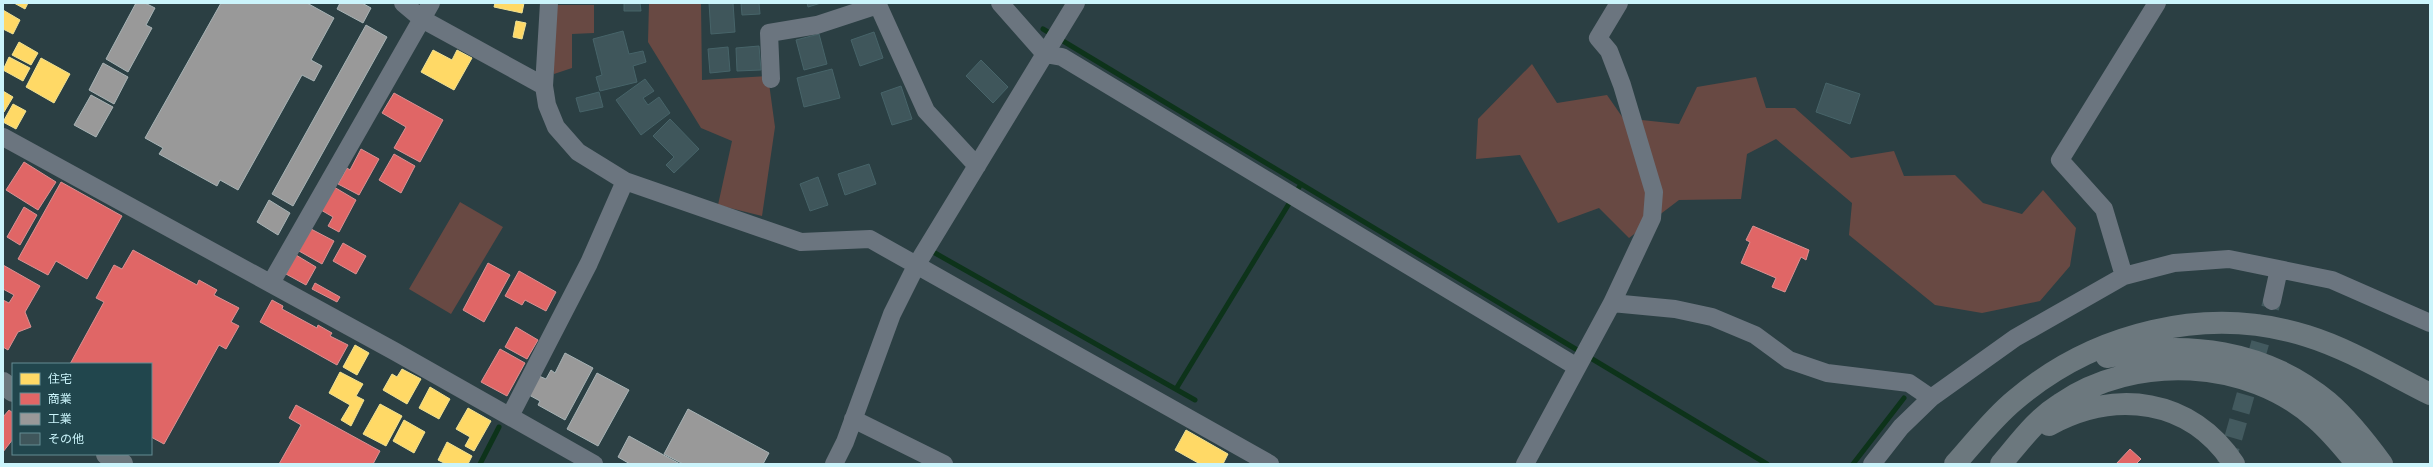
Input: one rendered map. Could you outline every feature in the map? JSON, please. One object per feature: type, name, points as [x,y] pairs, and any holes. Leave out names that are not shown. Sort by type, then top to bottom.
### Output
[{"type":"highway","points":[[1955,464],[2014,401],[2047,376],[2082,357],[2118,342],[2159,328],[2200,323],[2236,323],[2272,327],[2308,336],[2359,358],[2430,394]]},
{"type":"highway","points":[[2047,376],[2085,362],[2160,348],[2197,349],[2229,354],[2265,365],[2297,380],[2328,402],[2359,433],[2382,464]]},
{"type":"highway","points":[[2001,464],[2032,427],[2060,404],[2088,389],[2116,378],[2145,371],[2171,369],[2199,370],[2256,383],[2285,398],[2316,418],[2342,445],[2357,464]]},
{"type":"highway","points":[[3,383],[12,389]]},
{"type":"highway","points":[[2001,464],[2036,432],[2066,416],[2098,406],[2123,403],[2145,404],[2187,419],[2224,450],[2234,464]]},
{"type":"highway","points":[[108,455],[122,464]]},
{"type":"street","points":[[403,3],[422,19],[544,86]]},
{"type":"street","points":[[271,283],[431,3]]},
{"type":"street","points":[[549,3],[544,86],[547,105],[556,127],[578,152],[625,181],[801,242],[870,239],[917,264],[1270,464]]},
{"type":"street","points":[[1000,3],[1053,41],[1062,57],[1578,367]]},
{"type":"street","points":[[834,464],[853,419],[892,314],[917,264],[1076,3]]},
{"type":"street","points":[[1525,464],[1612,303],[1652,218],[1654,192],[1622,85],[1609,51],[1598,38],[1619,3]]},
{"type":"street","points":[[2124,276],[2104,209],[2060,160],[2156,3]]},
{"type":"street","points":[[771,79],[769,33],[817,25],[878,5],[926,111],[977,166]]},
{"type":"street","points":[[3,137],[271,283],[594,464]]},
{"type":"street","points":[[510,416],[590,262],[625,181]]},
{"type":"street","points":[[1872,464],[1901,427],[1931,398],[2014,338],[2124,276],[2174,263],[2229,259],[2332,280],[2430,323]]},
{"type":"street","points":[[2272,301],[2279,269]]},
{"type":"street","points":[[1612,303],[1675,309],[1712,317],[1756,335],[1789,360],[1828,373],[1908,383],[1931,398]]},
{"type":"street","points":[[853,419],[944,464]]},
{"type":"shaded area","points":[[649,3],[701,3],[702,80],[768,76],[775,127],[762,216],[718,205],[732,141],[701,128],[648,42]]},
{"type":"shaded area","points":[[554,5],[594,5],[594,33],[572,34],[572,68],[554,74]]},
{"type":"shaded area","points":[[1532,64],[1557,103],[1607,95],[1623,118],[1679,124],[1697,87],[1756,77],[1766,108],[1795,108],[1851,158],[1894,151],[1904,176],[1955,175],[1983,203],[2022,214],[2043,190],[2076,228],[2070,266],[2040,301],[1982,313],[1935,305],[1849,235],[1852,203],[1776,139],[1747,154],[1741,199],[1679,200],[1629,238],[1599,208],[1558,223],[1520,155],[1476,159],[1478,119]]},
{"type":"shaded area","points":[[460,202],[503,227],[451,314],[409,289]]},
{"type":"building: 住宅","points":[[14,3],[28,3],[25,9]]},
{"type":"building: 住宅","points":[[495,3],[524,3],[522,13],[494,7]]},
{"type":"building: 住宅","points":[[3,10],[20,20],[13,34],[3,29]]},
{"type":"building: 住宅","points":[[516,21],[526,23],[522,39],[513,37]]},
{"type":"building: 住宅","points":[[19,42],[38,53],[31,65],[12,55]]},
{"type":"building: 住宅","points":[[433,50],[452,60],[457,50],[472,58],[454,90],[421,72]]},
{"type":"building: 住宅","points":[[9,57],[30,68],[23,81],[3,70]]},
{"type":"building: 住宅","points":[[41,58],[70,74],[54,103],[26,87]]},
{"type":"building: 住宅","points":[[3,91],[13,97],[4,112],[3,112]]},
{"type":"building: 住宅","points":[[13,104],[26,111],[16,129],[3,122]]},
{"type":"building: 住宅","points":[[355,345],[369,353],[357,375],[343,367]]},
{"type":"building: 住宅","points":[[402,369],[421,379],[407,404],[383,390],[392,374],[397,377]]},
{"type":"building: 住宅","points":[[340,372],[363,384],[356,396],[364,400],[351,426],[341,420],[350,405],[329,393]]},
{"type":"building: 住宅","points":[[430,387],[450,399],[439,419],[419,408]]},
{"type":"building: 住宅","points":[[380,404],[402,416],[386,446],[363,434]]},
{"type":"building: 住宅","points":[[468,408],[491,421],[474,451],[465,446],[470,437],[456,429]]},
{"type":"building: 住宅","points":[[404,420],[425,432],[414,453],[393,441]]},
{"type":"building: 住宅","points":[[1186,430],[1228,454],[1223,464],[1200,464],[1175,450]]},
{"type":"building: 住宅","points":[[447,442],[472,456],[468,464],[446,464],[438,460]]},
{"type":"building: 商業","points":[[394,93],[443,120],[420,162],[394,148],[406,127],[382,113]]},
{"type":"building: 商業","points":[[361,149],[379,159],[359,195],[338,184],[347,168],[350,170]]},
{"type":"building: 商業","points":[[394,154],[415,166],[401,193],[379,180]]},
{"type":"building: 商業","points":[[24,162],[56,182],[38,210],[6,190]]},
{"type":"building: 商業","points":[[61,182],[122,216],[87,279],[56,261],[48,275],[18,259]]},
{"type":"building: 商業","points":[[334,187],[356,200],[339,232],[328,226],[333,217],[321,210]]},
{"type":"building: 商業","points":[[24,207],[37,215],[20,245],[7,237]]},
{"type":"building: 商業","points":[[1753,226],[1809,250],[1806,260],[1801,257],[1785,292],[1772,287],[1776,278],[1741,263],[1750,242],[1746,240]]},
{"type":"building: 商業","points":[[311,229],[334,241],[322,264],[299,251]]},
{"type":"building: 商業","points":[[343,243],[366,256],[356,274],[333,261]]},
{"type":"building: 商業","points":[[133,250],[197,285],[199,280],[217,290],[214,295],[239,308],[231,322],[239,326],[226,349],[219,345],[164,444],[152,438],[152,363],[71,363],[104,302],[96,298],[114,265],[122,269]]},
{"type":"building: 商業","points":[[296,255],[316,267],[306,285],[286,274]]},
{"type":"building: 商業","points":[[488,263],[510,275],[484,322],[463,310]]},
{"type":"building: 商業","points":[[3,265],[40,286],[25,312],[31,327],[18,332],[8,350],[3,347],[3,300],[9,303],[14,295],[3,289]]},
{"type":"building: 商業","points":[[519,271],[556,292],[546,311],[525,300],[522,305],[505,296]]},
{"type":"building: 商業","points":[[315,283],[340,297],[337,302],[312,289]]},
{"type":"building: 商業","points":[[272,300],[283,306],[282,309],[317,328],[318,325],[332,333],[330,336],[348,345],[337,365],[260,322]]},
{"type":"building: 商業","points":[[516,327],[538,340],[527,359],[505,347]]},
{"type":"building: 商業","points":[[500,349],[525,363],[507,396],[481,382]]},
{"type":"building: 商業","points":[[296,405],[380,451],[373,464],[279,464],[301,425],[289,418]]},
{"type":"building: 商業","points":[[9,410],[12,412],[12,440],[3,452],[3,417]]},
{"type":"building: 商業","points":[[2130,449],[2141,459],[2136,464],[2116,464]]},
{"type":"building: 工業","points":[[136,3],[145,3],[155,8],[146,25],[152,28],[128,72],[106,59]]},
{"type":"building: 工業","points":[[221,3],[307,3],[334,18],[311,60],[322,66],[314,81],[302,75],[238,190],[220,180],[217,186],[159,154],[163,148],[145,138]]},
{"type":"building: 工業","points":[[340,3],[362,3],[371,8],[363,23],[337,9]]},
{"type":"building: 工業","points":[[366,25],[387,37],[293,206],[272,194]]},
{"type":"building: 工業","points":[[103,63],[128,77],[114,104],[89,90]]},
{"type":"building: 工業","points":[[91,95],[113,107],[96,137],[74,125]]},
{"type":"building: 工業","points":[[269,200],[290,213],[278,235],[257,222]]},
{"type":"building: 工業","points":[[565,353],[593,368],[565,420],[538,405],[540,401],[529,395],[539,376],[546,379],[551,370],[555,373]]},
{"type":"building: 工業","points":[[597,373],[629,390],[598,446],[567,429]]},
{"type":"building: 工業","points":[[688,409],[769,453],[763,464],[683,464],[664,454]]},
{"type":"building: 工業","points":[[629,436],[680,464],[630,464],[618,457]]},
{"type":"building: その他","points":[[624,3],[640,3],[641,11],[624,11]]},
{"type":"building: その他","points":[[709,3],[733,3],[735,32],[711,34]]},
{"type":"building: その他","points":[[741,3],[759,3],[760,14],[742,15]]},
{"type":"building: その他","points":[[807,3],[821,3],[808,7]]},
{"type":"building: その他","points":[[623,31],[629,54],[643,51],[646,62],[633,66],[637,82],[600,91],[596,77],[602,75],[593,39]]},
{"type":"building: その他","points":[[874,32],[883,58],[860,66],[851,40]]},
{"type":"building: その他","points":[[819,34],[827,64],[804,70],[796,40]]},
{"type":"building: その他","points":[[759,46],[761,70],[737,71],[736,48]]},
{"type":"building: その他","points":[[728,47],[730,71],[710,73],[708,49]]},
{"type":"building: その他","points":[[981,60],[1008,87],[993,103],[966,76]]},
{"type":"building: その他","points":[[832,69],[840,98],[804,107],[797,78]]},
{"type":"building: その他","points":[[645,79],[654,91],[643,98],[648,105],[659,97],[670,113],[641,135],[616,100]]},
{"type":"building: その他","points":[[1826,83],[1860,94],[1850,124],[1816,112]]},
{"type":"building: その他","points":[[901,86],[912,119],[892,125],[881,93]]},
{"type":"building: その他","points":[[599,92],[603,107],[580,112],[576,98]]},
{"type":"building: その他","points":[[670,119],[699,149],[674,173],[666,165],[674,157],[653,136]]},
{"type":"building: その他","points":[[869,164],[876,184],[845,195],[838,174]]},
{"type":"building: その他","points":[[818,177],[828,205],[810,211],[800,184]]},
{"type":"waterway","points":[[1043,29],[1767,464]]},
{"type":"waterway","points":[[1176,389],[1301,184]]},
{"type":"waterway","points":[[935,253],[1195,400]]},
{"type":"waterway","points":[[1853,464],[1904,398]]},
{"type":"waterway","points":[[480,464],[499,427]]},
{"type":"tunnel","points":[[2226,464],[2272,301]]}]
